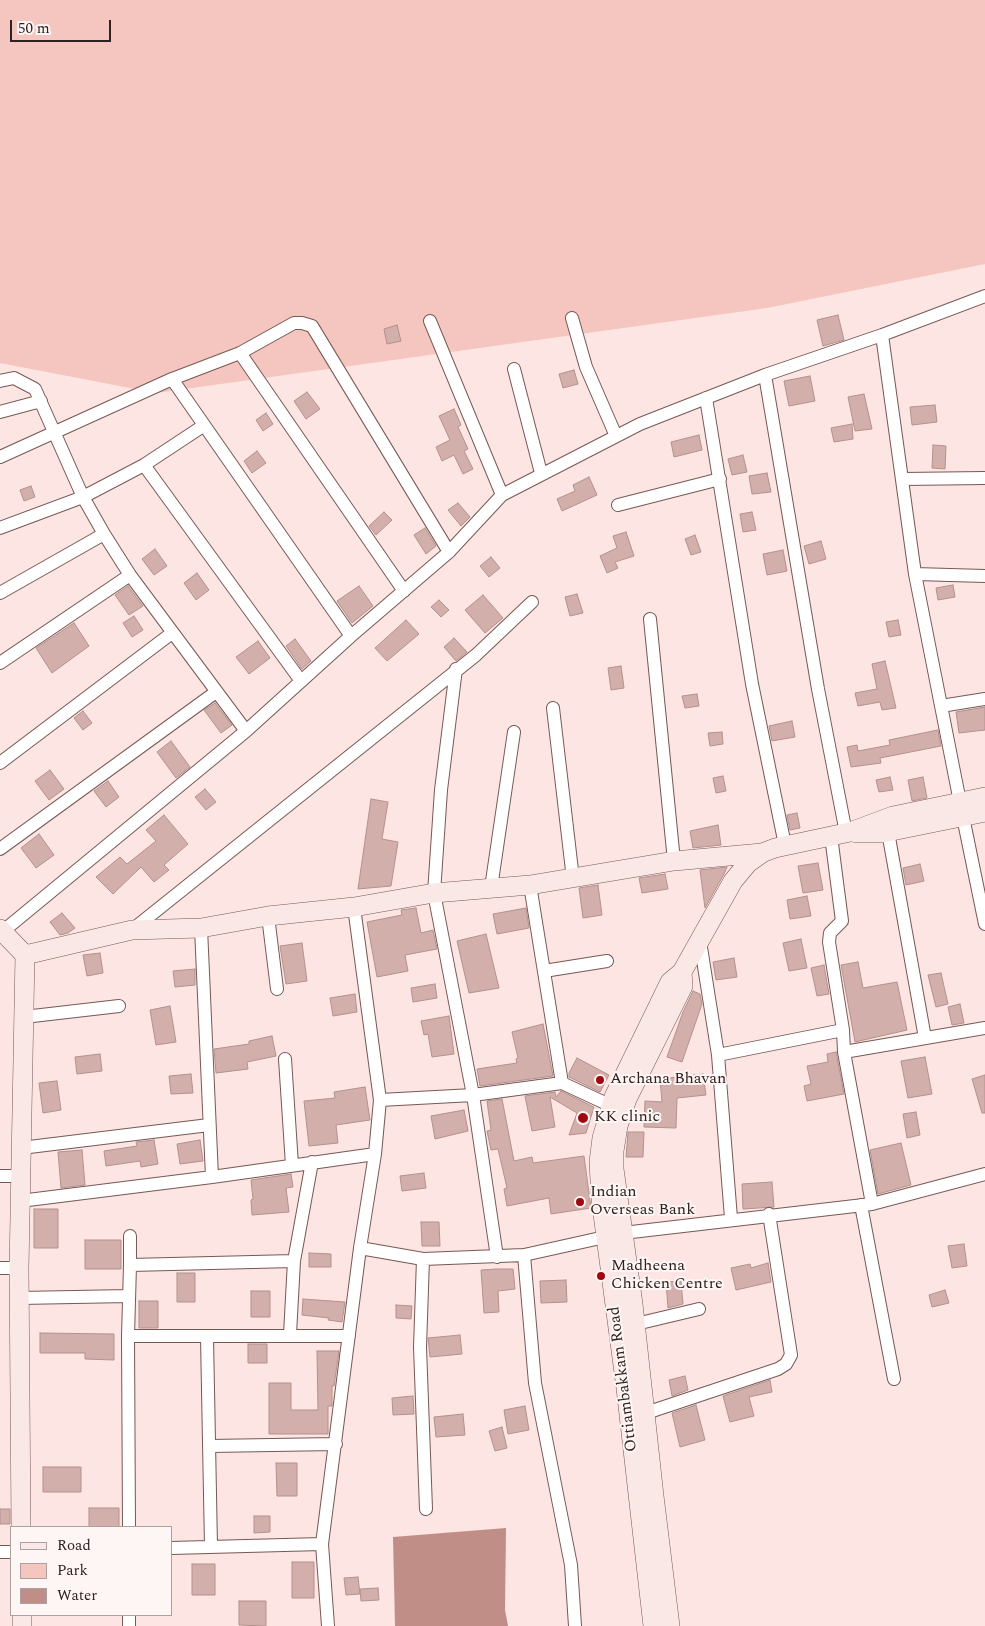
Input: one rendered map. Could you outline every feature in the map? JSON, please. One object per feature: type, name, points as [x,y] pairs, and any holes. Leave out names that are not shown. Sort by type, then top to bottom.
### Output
[{"type":"street","points":[[25,955],[3,936],[246,731],[351,636],[449,552],[502,495],[616,436],[706,398],[985,296]]},
{"type":"street","points":[[572,318],[586,366],[616,436]]},
{"type":"street","points":[[430,321],[502,495]]},
{"type":"street","points":[[0,457],[55,430],[172,379],[240,353],[294,323],[302,322],[312,326],[449,552]]},
{"type":"street","points":[[882,335],[915,574],[985,924]]},
{"type":"street","points":[[240,353],[404,590]]},
{"type":"street","points":[[514,369],[542,473]]},
{"type":"street","points":[[765,375],[842,834],[842,921],[830,933],[829,942],[894,1379]]},
{"type":"street","points":[[0,381],[14,378],[36,389],[83,497],[104,534],[130,575],[246,731]]},
{"type":"street","points":[[172,379],[351,636]]},
{"type":"street","points":[[706,398],[752,684],[785,845]]},
{"type":"street","points":[[0,412],[41,401]]},
{"type":"street","points":[[0,528],[83,497],[144,465],[203,426]]},
{"type":"street","points":[[144,465],[301,681]]},
{"type":"street","points":[[903,479],[985,478]]},
{"type":"street","points":[[618,505],[720,480]]},
{"type":"street","points":[[0,593],[104,534]]},
{"type":"street","points":[[915,574],[985,576]]},
{"type":"street","points":[[0,663],[130,575]]},
{"type":"street","points":[[132,930],[456,669],[476,655],[532,602]]},
{"type":"street","points":[[650,619],[674,861]]},
{"type":"street","points":[[0,763],[172,633]]},
{"type":"street","points":[[456,669],[441,790],[434,893],[472,1095],[497,1257]]},
{"type":"street","points":[[0,849],[216,692]]},
{"type":"street","points":[[941,706],[985,699]]},
{"type":"street","points":[[553,708],[573,879]]},
{"type":"street","points":[[491,888],[514,732]]},
{"type":"street","name":"Ottiambakkam Road","points":[[653,1626],[615,1235],[614,1151],[617,1108],[683,986],[682,972],[733,882],[748,863],[762,852],[785,845],[842,834],[888,832],[961,810],[985,796]]},
{"type":"street","name":"Ottiambakkam Road","points":[[842,834],[893,816],[961,810],[985,812]]},
{"type":"street","points":[[888,832],[925,1038]]},
{"type":"street","points":[[25,955],[132,930],[201,928],[268,916],[354,907],[434,893],[530,885],[674,861],[762,852]]},
{"type":"street","points":[[530,885],[562,1083]]},
{"type":"street","points":[[328,1626],[322,1544],[360,1248],[375,1154],[380,1100],[354,907]]},
{"type":"street","points":[[268,916],[277,989]]},
{"type":"street","points":[[201,928],[212,1177]]},
{"type":"street","points":[[700,941],[718,1054],[730,1218]]},
{"type":"street","points":[[21,1526],[19,1268],[25,955]]},
{"type":"street","points":[[544,971],[607,961]]},
{"type":"street","points":[[24,1017],[120,1006]]},
{"type":"street","points":[[844,1052],[985,1028]]},
{"type":"street","points":[[718,1054],[843,1030]]},
{"type":"street","points":[[285,1059],[292,1164]]},
{"type":"street","points":[[380,1100],[472,1095],[562,1083],[617,1108]]},
{"type":"street","points":[[21,1148],[210,1125]]},
{"type":"street","points":[[20,1201],[375,1154]]},
{"type":"street","points":[[290,1334],[294,1261],[312,1162]]},
{"type":"street","points":[[360,1248],[423,1259],[524,1255],[615,1235],[730,1218],[867,1204],[985,1174]]},
{"type":"street","points":[[0,1176],[21,1176]]},
{"type":"street","points":[[646,1413],[778,1369],[786,1364],[791,1355],[769,1214]]},
{"type":"street","name":"Ottiambakkam Road","points":[[615,1235],[636,1324],[670,1626]]},
{"type":"street","points":[[129,1526],[128,1336],[130,1236]]},
{"type":"street","points":[[524,1255],[535,1383],[571,1565],[575,1626]]},
{"type":"street","points":[[423,1259],[420,1347],[426,1509]]},
{"type":"street","points":[[130,1265],[294,1261]]},
{"type":"street","points":[[0,1268],[19,1268]]},
{"type":"street","points":[[19,1298],[129,1296]]},
{"type":"street","points":[[636,1324],[699,1309]]},
{"type":"street","points":[[128,1336],[207,1337],[290,1334],[349,1336]]},
{"type":"street","points":[[207,1337],[211,1547]]},
{"type":"street","points":[[209,1446],[336,1444]]},
{"type":"street","points":[[172,1548],[322,1544]]},
{"type":"green space","points":[[0,0],[985,0],[985,264],[767,308],[156,393],[0,363]]},
{"type":"water","points":[[506,1528],[505,1610],[508,1626],[395,1626],[393,1537]]},
{"type":"building","points":[[838,315],[844,340],[823,346],[817,320]]},
{"type":"building","points":[[397,325],[401,341],[387,344],[384,329]]},
{"type":"building","points":[[574,370],[578,384],[563,388],[559,374]]},
{"type":"building","points":[[810,376],[815,401],[789,406],[784,381]]},
{"type":"building","points":[[307,392],[320,409],[306,419],[294,401]]},
{"type":"building","points":[[864,394],[872,429],[855,431],[848,397]]},
{"type":"building","points":[[935,405],[937,422],[912,425],[910,407]]},
{"type":"building","points":[[454,409],[461,425],[458,427],[468,449],[464,451],[473,469],[463,474],[454,455],[442,461],[436,447],[450,440],[439,416]]},
{"type":"building","points":[[266,413],[273,424],[263,431],[256,420]]},
{"type":"building","points":[[852,424],[853,439],[834,442],[831,428]]},
{"type":"building","points":[[699,435],[702,450],[674,457],[671,442]]},
{"type":"building","points":[[933,445],[946,446],[945,469],[932,468]]},
{"type":"building","points":[[257,451],[266,463],[252,473],[244,461]]},
{"type":"building","points":[[743,455],[747,472],[732,475],[728,459]]},
{"type":"building","points":[[767,473],[771,492],[752,494],[749,476]]},
{"type":"building","points":[[589,477],[597,495],[562,511],[557,499],[575,491],[573,485]]},
{"type":"building","points":[[31,486],[35,497],[24,501],[20,490]]},
{"type":"building","points":[[458,503],[470,517],[461,526],[448,510]]},
{"type":"building","points":[[384,512],[392,520],[376,535],[369,526]]},
{"type":"building","points":[[752,512],[756,530],[743,532],[740,514]]},
{"type":"building","points":[[425,528],[436,546],[426,554],[414,535]]},
{"type":"building","points":[[626,532],[634,556],[615,562],[618,568],[607,573],[600,556],[617,548],[613,536]]},
{"type":"building","points":[[695,535],[701,552],[691,555],[685,539]]},
{"type":"building","points":[[821,541],[826,559],[809,564],[804,546]]},
{"type":"building","points":[[155,549],[167,566],[154,575],[142,559]]},
{"type":"building","points":[[783,550],[787,571],[767,575],[763,554]]},
{"type":"building","points":[[491,557],[500,568],[489,577],[480,566]]},
{"type":"building","points":[[197,573],[209,590],[196,600],[184,583]]},
{"type":"building","points":[[953,585],[955,597],[938,600],[936,588]]},
{"type":"building","points":[[128,586],[143,606],[129,615],[115,595]]},
{"type":"building","points":[[359,586],[373,606],[352,623],[337,601]]},
{"type":"building","points":[[577,594],[583,613],[570,616],[565,597]]},
{"type":"building","points":[[483,595],[503,618],[485,633],[465,610]]},
{"type":"building","points":[[439,600],[449,610],[441,617],[431,607]]},
{"type":"building","points":[[134,616],[143,630],[132,637],[123,623]]},
{"type":"building","points":[[406,620],[419,634],[387,661],[375,648]]},
{"type":"building","points":[[898,620],[901,635],[889,637],[886,622]]},
{"type":"building","points":[[74,623],[89,646],[52,673],[36,648]]},
{"type":"building","points":[[454,638],[467,652],[456,661],[444,647]]},
{"type":"building","points":[[295,639],[311,661],[302,669],[286,646]]},
{"type":"building","points":[[258,641],[270,658],[249,674],[236,657]]},
{"type":"building","points":[[885,661],[896,708],[882,710],[880,702],[858,706],[855,693],[877,689],[872,664]]},
{"type":"building","points":[[621,666],[624,688],[611,690],[608,668]]},
{"type":"building","points":[[697,694],[699,706],[685,708],[682,696]]},
{"type":"building","points":[[215,703],[232,725],[221,733],[204,710]]},
{"type":"building","points":[[985,707],[985,730],[959,733],[956,712]]},
{"type":"building","points":[[83,711],[92,723],[83,730],[74,718]]},
{"type":"building","points":[[792,721],[795,737],[772,741],[769,726]]},
{"type":"building","points":[[938,730],[941,746],[880,758],[881,763],[851,767],[847,747],[857,745],[858,751],[890,745],[889,740]]},
{"type":"building","points":[[722,732],[723,744],[710,746],[708,733]]},
{"type":"building","points":[[171,741],[190,767],[176,778],[157,752]]},
{"type":"building","points":[[50,770],[64,789],[49,800],[35,781]]},
{"type":"building","points":[[723,776],[726,791],[716,793],[713,778]]},
{"type":"building","points":[[890,777],[893,790],[879,792],[876,780]]},
{"type":"building","points":[[923,777],[927,798],[912,801],[908,780]]},
{"type":"building","points":[[108,781],[119,797],[106,807],[94,791]]},
{"type":"building","points":[[205,789],[216,802],[206,810],[195,797]]},
{"type":"building","points":[[371,799],[388,802],[382,839],[398,842],[391,886],[358,889]]},
{"type":"building","points":[[797,813],[800,828],[790,830],[787,815]]},
{"type":"building","points":[[164,815],[188,844],[164,865],[169,870],[154,882],[141,867],[113,894],[96,877],[120,857],[127,864],[156,841],[146,830]]},
{"type":"building","points":[[718,825],[721,845],[693,848],[690,831]]},
{"type":"building","points":[[39,834],[54,855],[36,868],[21,848]]},
{"type":"building","points":[[818,863],[823,890],[803,893],[798,866]]},
{"type":"building","points":[[920,864],[924,881],[906,885],[903,868]]},
{"type":"building","points":[[727,867],[724,874],[705,908],[700,870]]},
{"type":"building","points":[[665,874],[668,889],[642,893],[639,878]]},
{"type":"building","points":[[598,885],[602,915],[583,918],[579,888]]},
{"type":"building","points":[[807,896],[811,916],[790,919],[787,900]]},
{"type":"building","points":[[416,908],[421,933],[433,930],[437,949],[405,955],[408,971],[377,977],[367,922],[402,915],[401,910]]},
{"type":"building","points":[[526,908],[529,928],[497,934],[493,914]]},
{"type":"building","points":[[62,913],[75,928],[68,933],[60,935],[50,922]]},
{"type":"building","points":[[486,934],[499,988],[469,993],[457,941]]},
{"type":"building","points":[[801,939],[807,968],[789,971],[783,943]]},
{"type":"building","points":[[302,943],[307,981],[286,984],[280,946]]},
{"type":"building","points":[[100,953],[103,973],[87,976],[83,955]]},
{"type":"building","points":[[734,958],[737,977],[716,980],[713,962]]},
{"type":"building","points":[[858,962],[863,988],[897,982],[907,1030],[855,1042],[841,965]]},
{"type":"building","points":[[824,965],[829,994],[817,996],[811,968]]},
{"type":"building","points":[[195,969],[195,985],[175,987],[173,971]]},
{"type":"building","points":[[941,973],[948,1004],[936,1007],[928,975]]},
{"type":"building","points":[[435,984],[437,998],[413,1002],[411,988]]},
{"type":"building","points":[[693,991],[700,994],[702,1004],[682,1062],[667,1057],[683,1012]]},
{"type":"building","points":[[355,994],[357,1012],[333,1016],[330,998]]},
{"type":"building","points":[[960,1004],[964,1023],[952,1025],[948,1007]]},
{"type":"building","points":[[170,1006],[176,1042],[156,1045],[150,1010]]},
{"type":"building","points":[[449,1016],[454,1054],[432,1057],[428,1034],[424,1035],[421,1021]]},
{"type":"building","points":[[543,1024],[553,1076],[480,1086],[477,1069],[517,1063],[516,1059],[518,1058],[512,1032]]},
{"type":"building","points":[[272,1036],[276,1056],[247,1062],[248,1069],[216,1073],[214,1049],[249,1044],[249,1041]]},
{"type":"building","points":[[836,1052],[844,1094],[807,1101],[804,1086],[811,1084],[807,1066],[828,1062],[827,1054]]},
{"type":"building","points":[[100,1054],[102,1071],[77,1074],[75,1057]]},
{"type":"building","points":[[925,1057],[932,1094],[908,1098],[901,1061]]},
{"type":"building","points":[[577,1058],[609,1075],[600,1092],[569,1077],[569,1073]]},
{"type":"building","points":[[191,1074],[193,1093],[171,1094],[169,1076]]},
{"type":"building","points":[[703,1074],[706,1095],[677,1098],[676,1128],[644,1127],[645,1101],[662,1102],[660,1079]]},
{"type":"building","points":[[985,1075],[985,1113],[982,1113],[972,1079]]},
{"type":"building","points":[[57,1081],[61,1110],[43,1113],[39,1083]]},
{"type":"building","points":[[365,1087],[370,1120],[336,1125],[338,1143],[309,1146],[304,1101],[335,1098],[334,1092]]},
{"type":"building","points":[[561,1091],[594,1107],[586,1133],[569,1135],[577,1113],[550,1097],[555,1127],[532,1131],[525,1096],[555,1092],[556,1097]]},
{"type":"building","points":[[502,1099],[514,1161],[532,1157],[533,1163],[584,1156],[591,1208],[551,1214],[549,1198],[507,1206],[504,1189],[507,1188],[498,1149],[491,1150],[487,1131],[491,1130],[487,1101]]},
{"type":"building","points":[[464,1110],[468,1131],[435,1139],[431,1116]]},
{"type":"building","points":[[916,1112],[920,1135],[907,1138],[903,1114]]},
{"type":"building","points":[[628,1132],[644,1132],[643,1157],[626,1157]]},
{"type":"building","points":[[154,1140],[158,1164],[141,1167],[140,1161],[106,1166],[104,1151],[137,1146],[136,1142]]},
{"type":"building","points":[[200,1140],[203,1161],[180,1164],[177,1144]]},
{"type":"building","points":[[901,1143],[911,1185],[878,1194],[870,1150]]},
{"type":"building","points":[[82,1150],[85,1185],[61,1188],[58,1152]]},
{"type":"building","points":[[424,1173],[426,1188],[402,1191],[400,1176]]},
{"type":"building","points":[[291,1174],[293,1187],[286,1188],[289,1212],[252,1215],[251,1180]]},
{"type":"building","points":[[772,1182],[774,1207],[743,1209],[742,1184]]},
{"type":"building","points":[[34,1209],[58,1209],[58,1248],[34,1248]]},
{"type":"building","points":[[421,1222],[439,1222],[440,1246],[422,1246]]},
{"type":"building","points":[[85,1240],[121,1240],[121,1269],[85,1269]]},
{"type":"building","points":[[964,1244],[967,1266],[952,1268],[948,1246]]},
{"type":"building","points":[[309,1253],[331,1254],[331,1267],[309,1267]]},
{"type":"building","points":[[768,1263],[771,1282],[736,1290],[731,1268],[750,1264],[751,1268]]},
{"type":"building","points":[[513,1269],[515,1289],[498,1291],[499,1312],[484,1313],[481,1270]]},
{"type":"building","points":[[177,1273],[195,1273],[195,1302],[177,1302]]},
{"type":"building","points":[[566,1280],[567,1302],[541,1303],[540,1281]]},
{"type":"building","points":[[681,1281],[683,1304],[668,1308],[666,1282]]},
{"type":"building","points":[[945,1290],[949,1303],[932,1307],[929,1295]]},
{"type":"building","points":[[251,1291],[270,1291],[270,1317],[251,1317]]},
{"type":"building","points":[[303,1299],[345,1302],[342,1322],[328,1320],[329,1318],[302,1315]]},
{"type":"building","points":[[139,1301],[158,1301],[158,1328],[139,1328]]},
{"type":"building","points":[[396,1305],[412,1306],[411,1319],[396,1318]]},
{"type":"building","points":[[40,1333],[114,1334],[114,1360],[85,1359],[85,1353],[40,1353]]},
{"type":"building","points":[[460,1335],[462,1354],[430,1357],[428,1338]]},
{"type":"building","points":[[248,1344],[267,1344],[267,1363],[248,1363]]},
{"type":"building","points":[[317,1351],[339,1351],[334,1386],[332,1386],[332,1406],[328,1406],[328,1434],[269,1434],[269,1383],[291,1383],[291,1410],[318,1410]]},
{"type":"building","points":[[685,1376],[688,1390],[672,1396],[669,1380]]},
{"type":"building","points":[[770,1380],[772,1392],[749,1397],[754,1416],[730,1422],[723,1396]]},
{"type":"building","points":[[413,1396],[414,1414],[393,1415],[392,1398]]},
{"type":"building","points":[[696,1405],[705,1440],[680,1447],[672,1413]]},
{"type":"building","points":[[525,1406],[529,1430],[508,1434],[504,1410]]},
{"type":"building","points":[[463,1414],[465,1435],[436,1437],[434,1417]]},
{"type":"building","points":[[502,1427],[507,1448],[495,1451],[489,1431]]},
{"type":"building","points":[[276,1463],[297,1463],[297,1496],[277,1496]]},
{"type":"building","points":[[43,1467],[81,1467],[81,1492],[43,1492]]},
{"type":"building","points":[[89,1508],[119,1508],[119,1526],[89,1526]]},
{"type":"building","points":[[0,1509],[10,1509],[10,1524],[0,1524]]},
{"type":"building","points":[[254,1516],[270,1516],[270,1532],[254,1533]]},
{"type":"building","points":[[292,1562],[314,1562],[314,1598],[292,1598]]},
{"type":"building","points":[[192,1564],[215,1564],[215,1595],[192,1595]]},
{"type":"building","points":[[358,1577],[360,1594],[346,1595],[344,1578]]},
{"type":"building","points":[[378,1588],[379,1600],[361,1601],[360,1589]]},
{"type":"building","points":[[239,1601],[266,1601],[266,1626],[239,1625]]},
{"type":"place","name":"Archana Bhavan","points":[[600,1080]]},
{"type":"place","name":"KK clinic","points":[[583,1118]]},
{"type":"place","name":"Indian Overseas Bank","points":[[580,1202]]},
{"type":"place","name":"Madheena Chicken Centre","points":[[601,1276]]}]
